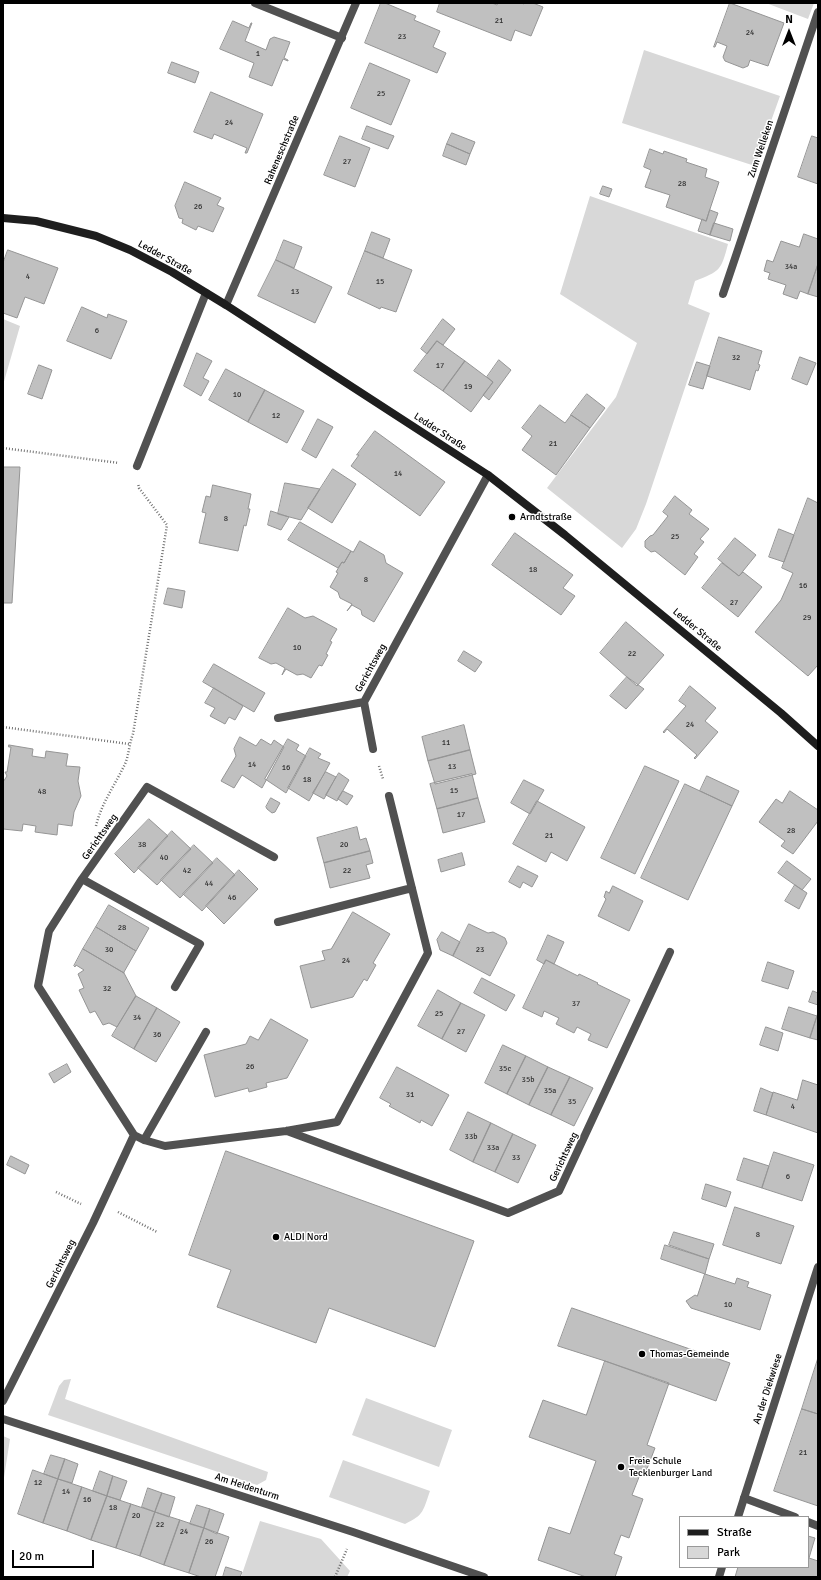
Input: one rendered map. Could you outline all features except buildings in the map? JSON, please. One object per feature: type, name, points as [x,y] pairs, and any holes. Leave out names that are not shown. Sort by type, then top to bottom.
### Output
[{"type":"main road","name":"Ledder Straße","points":[[5,217],[36,221],[96,236],[130,250],[172,272],[488,475],[565,535],[818,745]]},
{"type":"street","points":[[255,3],[342,38]]},
{"type":"street","name":"Raheneschstraße","points":[[226,306],[356,3]]},
{"type":"street","name":"Zum Welleken","points":[[723,294],[818,12]]},
{"type":"street","points":[[137,466],[206,293]]},
{"type":"street","name":"Gerichtsweg","points":[[374,749],[364,702],[488,475]]},
{"type":"street","points":[[278,718],[364,702]]},
{"type":"street","name":"Gerichtsweg","points":[[274,857],[147,787],[82,879],[49,931],[38,986],[134,1135],[144,1140],[165,1146],[286,1131],[337,1122],[428,953],[389,796]]},
{"type":"street","points":[[82,879],[200,944],[175,987]]},
{"type":"street","points":[[278,922],[412,888]]},
{"type":"street","name":"Gerichtsweg","points":[[286,1131],[508,1213],[559,1191],[670,952]]},
{"type":"street","points":[[144,1140],[206,1032]]},
{"type":"street","name":"Gerichtsweg","points":[[3,1401],[98,1212],[134,1135]]},
{"type":"street","name":"An der Diekwiese","points":[[738,1516],[815,1288],[818,1267]]},
{"type":"street","name":"Am Heidenturm","points":[[3,1419],[353,1532],[484,1577]]},
{"type":"street","points":[[744,1498],[792,1516]]},
{"type":"path","points":[[3,448],[137,466],[139,488],[167,526],[133,734],[129,744],[126,762],[98,815],[95,828]]},
{"type":"path","points":[[3,727],[129,744]]},
{"type":"path","points":[[374,749],[389,796]]},
{"type":"path","points":[[56,1192],[98,1212]]},
{"type":"path","points":[[101,1204],[157,1232]]},
{"type":"path","points":[[335,1577],[353,1532]]},
{"type":"green space","points":[[766,3],[814,3],[808,19]]},
{"type":"green space","points":[[644,50],[780,96],[755,166],[622,123]]},
{"type":"green space","points":[[590,196],[728,244],[721,265],[718,269],[710,275],[695,281],[688,304],[710,313],[646,504],[636,529],[622,548],[547,488],[616,397],[637,343],[560,294]]},
{"type":"green space","points":[[3,319],[20,326],[3,385]]},
{"type":"green space","points":[[71,1379],[65,1399],[268,1472],[266,1480],[257,1485],[48,1415],[59,1386],[64,1380]]},
{"type":"green space","points":[[366,1398],[452,1430],[439,1467],[352,1435]]},
{"type":"green space","points":[[3,1436],[10,1439],[3,1484]]},
{"type":"green space","points":[[343,1460],[430,1491],[422,1512],[416,1518],[405,1524],[329,1497]]},
{"type":"green space","points":[[260,1521],[321,1539],[350,1571],[347,1577],[241,1577]]},
{"type":"place","name":"Arndtstraße","points":[[512,517]]},
{"type":"place","name":"ALDI Nord","points":[[276,1237]]},
{"type":"place","name":"Thomas-Gemeinde","points":[[642,1354]]},
{"type":"place","name":"Freie Schule Tecklenburger Land","points":[[621,1467]]}]
